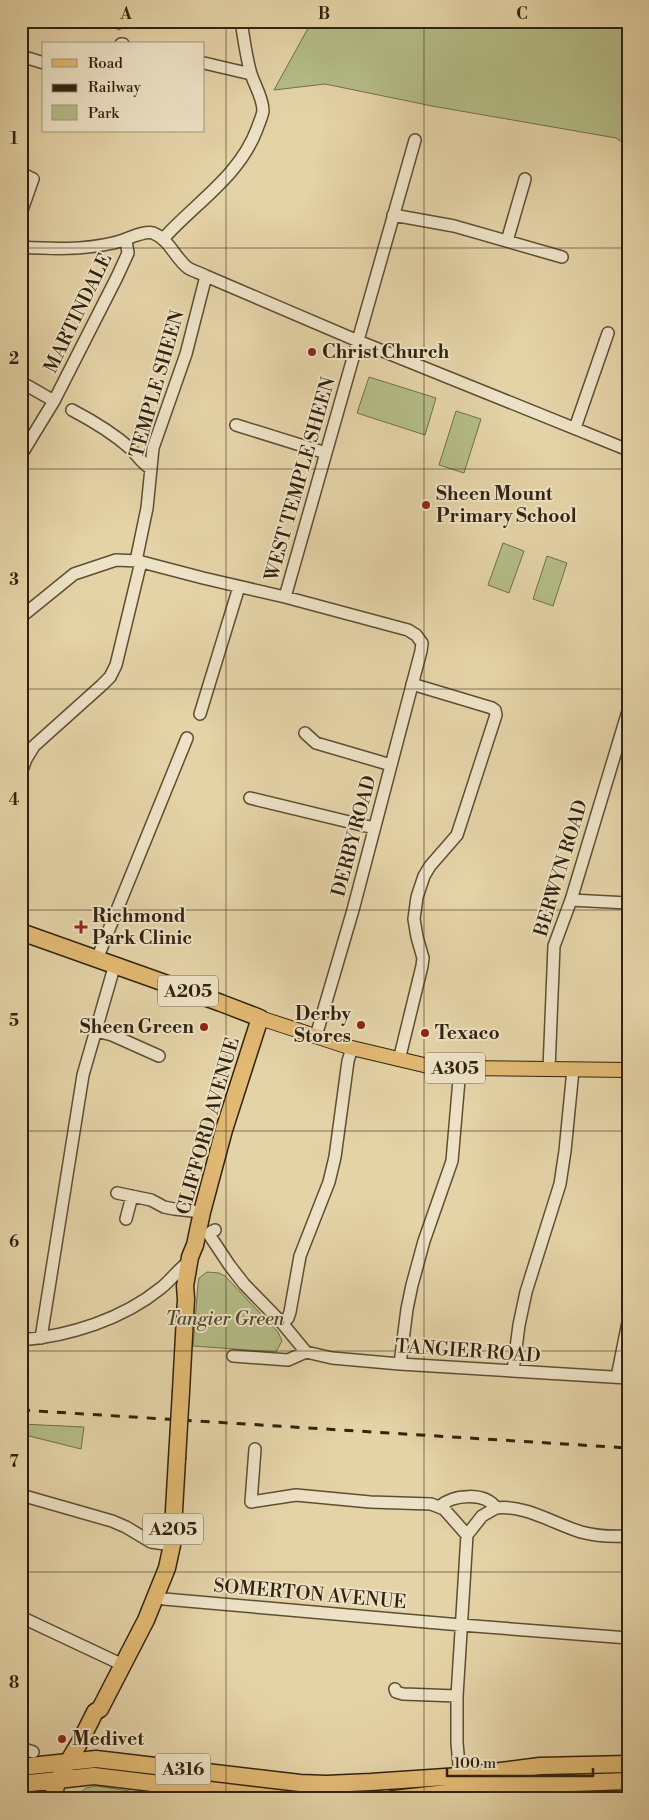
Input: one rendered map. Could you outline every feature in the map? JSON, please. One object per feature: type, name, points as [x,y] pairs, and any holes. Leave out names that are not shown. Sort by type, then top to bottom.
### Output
[{"type":"highway","name":"A205","points":[[21,932],[115,964],[260,1018]]},
{"type":"highway","name":"CLIFFORD AVENUE","points":[[64,1779],[75,1761],[81,1740],[95,1712],[100,1709],[157,1596],[167,1568],[172,1545],[186,1299],[185,1286],[224,1130],[260,1018]]},
{"type":"highway","name":"CLIFFORD AVENUE","points":[[186,1299],[192,1288],[196,1258],[195,1245]]},
{"type":"highway","name":"A316","points":[[21,1767],[75,1761],[120,1761],[276,1780],[326,1784],[460,1776],[540,1766],[628,1764]]},
{"type":"highway","points":[[195,1789],[197,1771]]},
{"type":"highway","name":"A316","points":[[21,1784],[94,1776],[285,1799]]},
{"type":"highway","points":[[52,1799],[64,1779]]},
{"type":"highway","points":[[62,1799],[64,1779]]},
{"type":"highway","points":[[274,1798],[276,1780]]},
{"type":"highway","points":[[394,1799],[516,1785],[628,1781]]},
{"type":"main road","name":"A305","points":[[260,1018],[352,1048],[428,1066],[549,1070],[628,1070]]},
{"type":"street","points":[[162,239],[228,177],[254,138],[263,111],[251,74],[241,21]]},
{"type":"street","points":[[21,56],[42,63]]},
{"type":"street","points":[[205,63],[251,74]]},
{"type":"street","name":"WEST TEMPLE SHEEN","points":[[285,597],[415,140]]},
{"type":"street","points":[[21,213],[33,179],[27,176]]},
{"type":"street","points":[[507,241],[525,179]]},
{"type":"street","points":[[393,215],[454,226],[562,257]]},
{"type":"street","points":[[22,250],[75,249],[102,246],[126,240],[141,233],[152,232],[162,239],[188,268],[358,341],[628,450]]},
{"type":"street","name":"MARTINDALE","points":[[21,456],[54,401],[118,277],[128,253],[126,240]]},
{"type":"street","name":"TEMPLE SHEEN","points":[[21,773],[34,746],[110,677],[116,665],[140,566],[137,556],[147,508],[153,448],[186,354],[206,276]]},
{"type":"street","points":[[575,428],[608,333]]},
{"type":"street","points":[[21,382],[54,401]]},
{"type":"street","points":[[72,410],[100,425],[132,450],[150,468]]},
{"type":"street","points":[[236,426],[326,453]]},
{"type":"street","points":[[21,617],[74,574],[116,560],[138,561],[285,597]]},
{"type":"street","points":[[200,714],[239,587]]},
{"type":"street","name":"DERBY ROAD","points":[[285,597],[408,630],[416,635],[422,643],[353,910],[316,1036]]},
{"type":"street","points":[[399,1060],[423,958],[414,919],[417,897],[424,876],[430,866],[457,835],[496,714],[496,710],[492,708],[412,684]]},
{"type":"street","name":"BERWYN ROAD","points":[[549,1070],[554,946],[571,900],[628,711]]},
{"type":"street","points":[[304,733],[316,743],[391,765]]},
{"type":"street","points":[[97,959],[187,738]]},
{"type":"street","points":[[250,798],[374,828]]},
{"type":"street","points":[[571,900],[628,903]]},
{"type":"street","points":[[41,1338],[83,1075],[115,964]]},
{"type":"street","points":[[96,1031],[112,1035],[159,1056]]},
{"type":"street","points":[[282,1323],[288,1318],[290,1312],[300,1256],[329,1182],[335,1157],[348,1061],[352,1048]]},
{"type":"street","points":[[400,1364],[412,1285],[424,1241],[452,1160],[460,1068]]},
{"type":"street","points":[[513,1371],[519,1325],[526,1292],[560,1184],[573,1070]]},
{"type":"street","points":[[117,1193],[151,1200],[169,1208],[202,1212]]},
{"type":"street","points":[[126,1219],[132,1196]]},
{"type":"street","points":[[215,1230],[211,1232],[210,1236],[230,1266],[306,1352],[288,1360],[233,1356]]},
{"type":"street","points":[[21,1340],[41,1338],[97,1323],[144,1301],[163,1287],[186,1264],[189,1264]]},
{"type":"street","points":[[622,1378],[628,1322]]},
{"type":"street","name":"TANGIER ROAD","points":[[306,1352],[332,1358],[400,1364],[622,1378]]},
{"type":"street","points":[[255,1449],[251,1502],[296,1495],[370,1502],[430,1504],[439,1506],[450,1515],[467,1535]]},
{"type":"street","points":[[21,1495],[126,1527],[151,1542],[172,1545]]},
{"type":"street","points":[[439,1506],[462,1496],[490,1501],[496,1508]]},
{"type":"street","points":[[460,1776],[457,1743],[457,1696],[467,1535],[482,1516],[496,1508],[506,1506],[591,1534],[614,1537],[628,1536]]},
{"type":"street","name":"SOMERTON AVENUE","points":[[157,1596],[164,1599],[628,1638]]},
{"type":"street","points":[[21,1617],[123,1665]]},
{"type":"street","points":[[396,1689],[396,1692],[403,1694],[457,1696]]},
{"type":"street","points":[[21,1748],[33,1752]]},
{"type":"green space","points":[[93,21],[123,21],[120,30]]},
{"type":"green space","points":[[312,21],[628,21],[628,146],[616,138],[432,106],[325,84],[274,90]]},
{"type":"green space","points":[[369,377],[436,398],[425,435],[357,413]]},
{"type":"green space","points":[[456,411],[481,419],[464,473],[439,465]]},
{"type":"green space","points":[[503,543],[524,551],[509,593],[488,585]]},
{"type":"green space","points":[[547,556],[567,563],[553,606],[533,599]]},
{"type":"green space","name":"Tangier Green","points":[[207,1272],[219,1273],[225,1276],[278,1332],[282,1341],[276,1352],[193,1346],[199,1278]]},
{"type":"green space","points":[[21,1424],[84,1427],[81,1449],[21,1434]]},
{"type":"green space","points":[[97,1786],[180,1799],[73,1799],[86,1788]]},
{"type":"railway","points":[[21,1410],[628,1448]]},
{"type":"place","name":"Christ Church","points":[[312,352]]},
{"type":"place","name":"Sheen Mount Primary School","points":[[426,505]]},
{"type":"place","name":"Richmond Park Clinic","points":[[81,927]]},
{"type":"place","name":"Derby Stores","points":[[361,1025]]},
{"type":"place","name":"Sheen Green","points":[[204,1027]]},
{"type":"place","name":"Texaco","points":[[425,1033]]},
{"type":"place","name":"Medivet","points":[[62,1739]]}]
